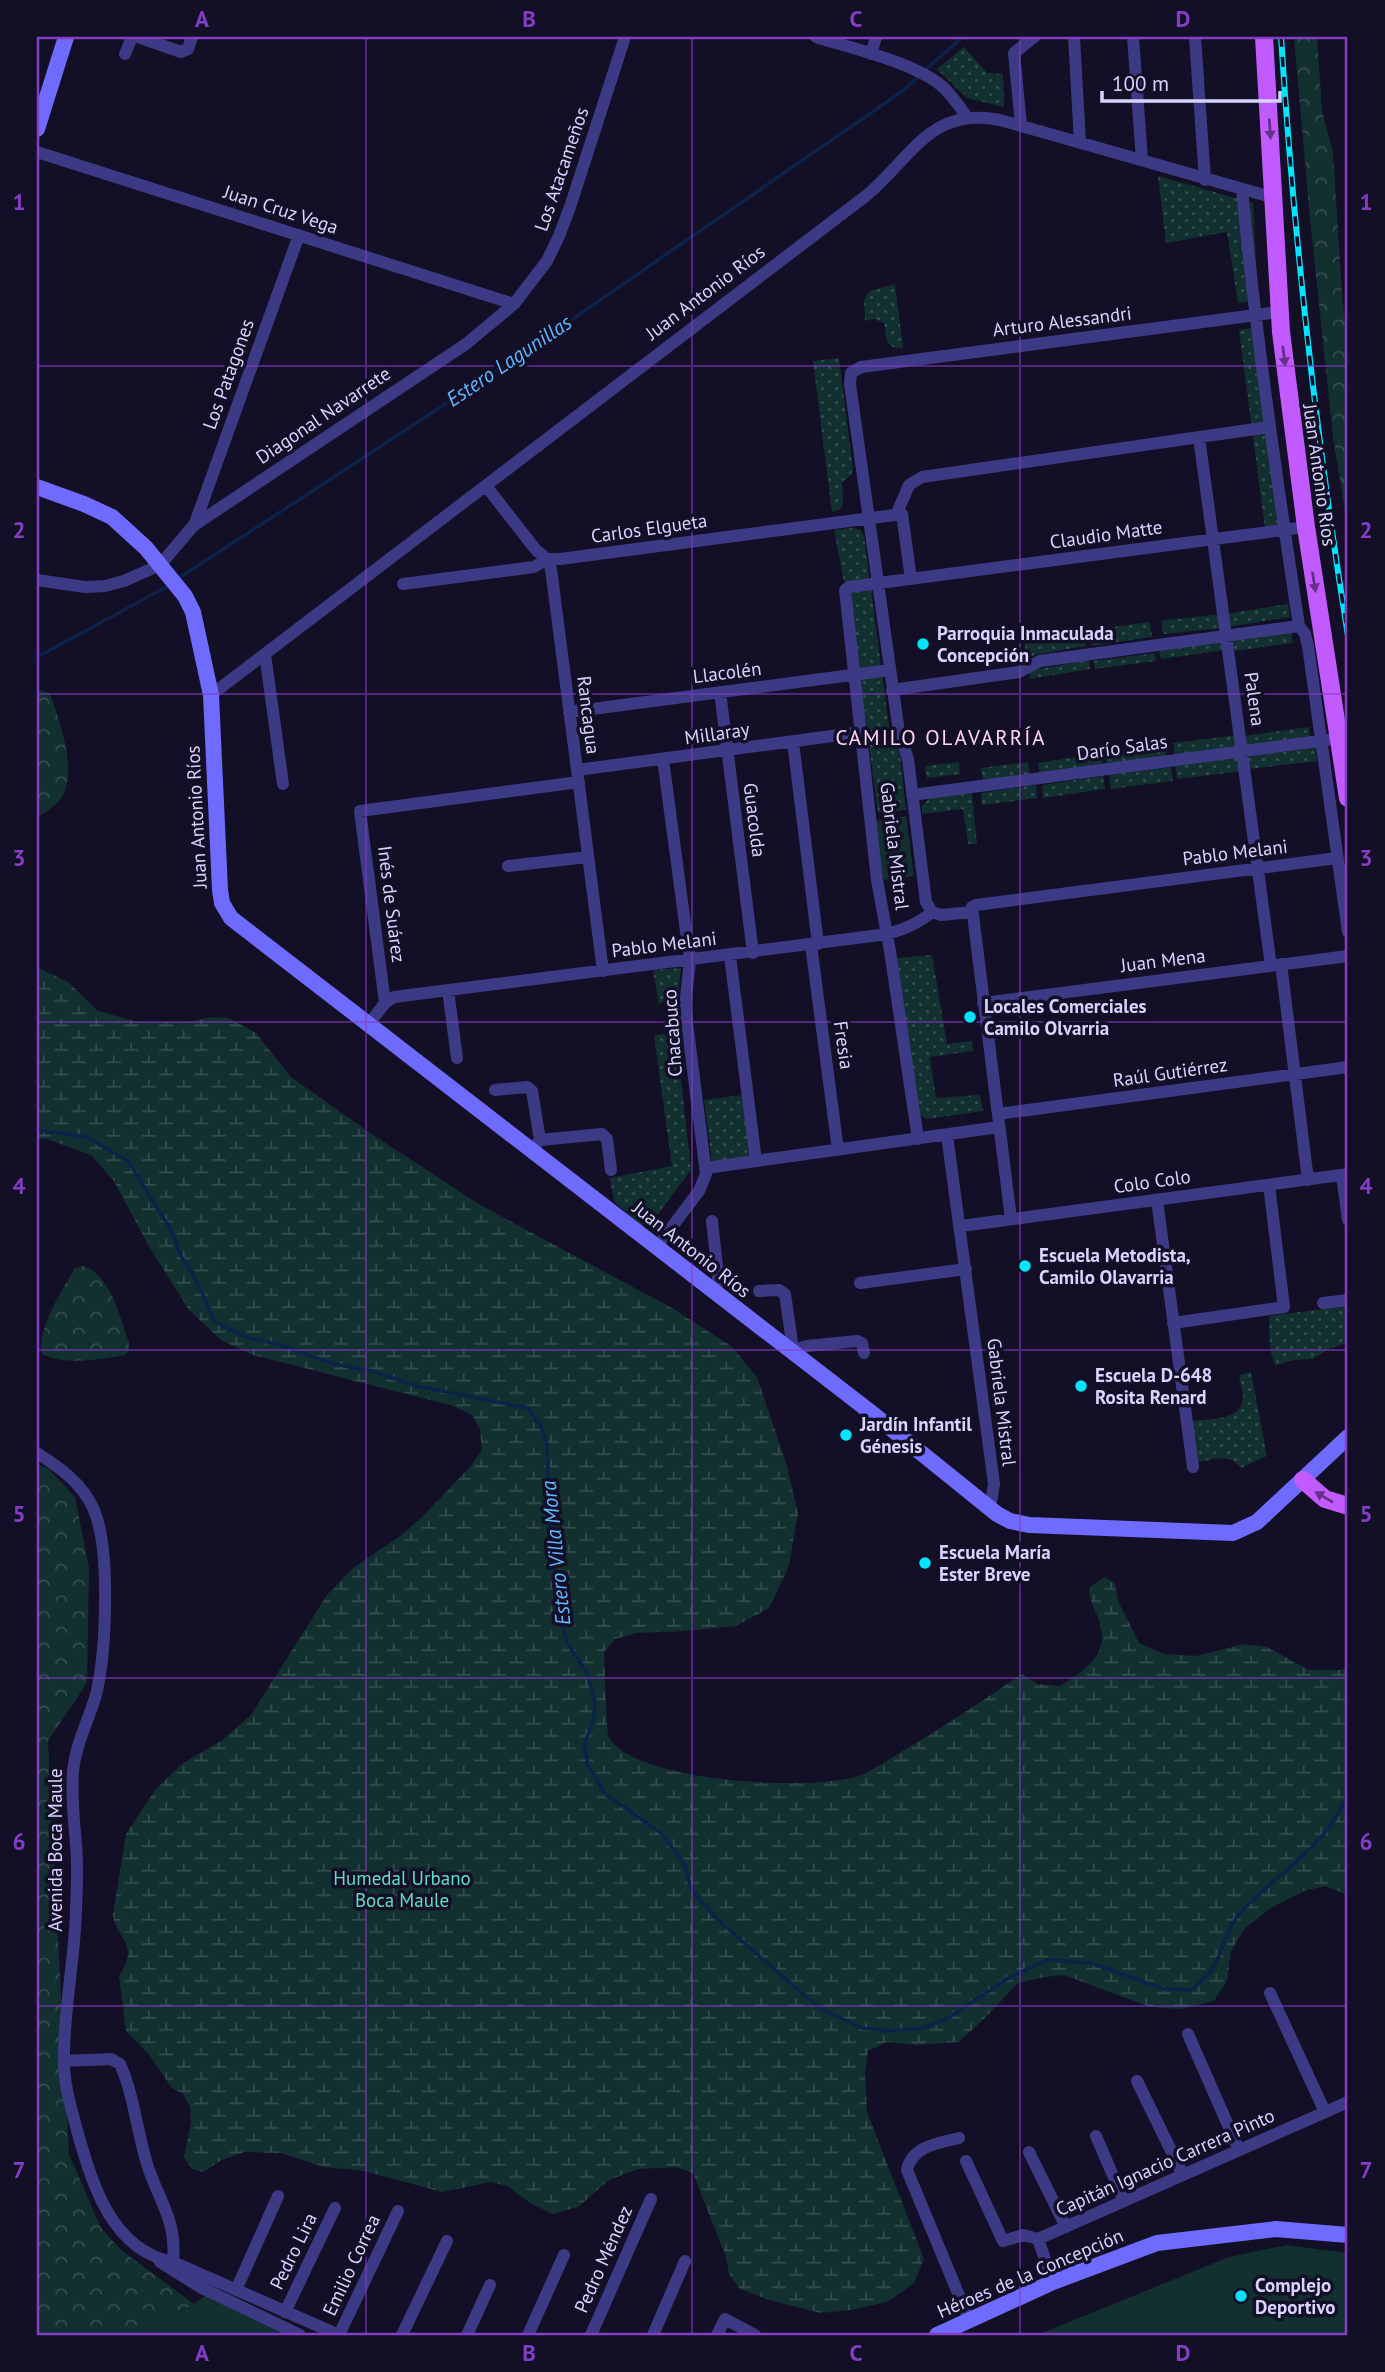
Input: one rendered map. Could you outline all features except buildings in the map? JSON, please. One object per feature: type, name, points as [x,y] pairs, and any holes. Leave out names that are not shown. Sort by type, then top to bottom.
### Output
[{"type":"main road","name":"Juan Antonio Ríos","points":[[1264,37],[1275,198],[1279,312],[1329,740],[1348,798]]},
{"type":"main road","points":[[1303,1480],[1325,1499],[1348,1506]]},
{"type":"street","points":[[37,129],[65,37]]},
{"type":"street","points":[[125,54],[132,37]]},
{"type":"street","points":[[138,37],[181,52],[188,48],[192,37]]},
{"type":"street","name":"Los Atacameños","points":[[514,304],[547,261],[559,236],[625,37]]},
{"type":"street","points":[[816,37],[907,66],[947,91],[967,117]]},
{"type":"street","points":[[871,54],[876,37]]},
{"type":"street","points":[[1021,125],[1014,53],[1034,37]]},
{"type":"street","points":[[1074,37],[1080,142]]},
{"type":"street","points":[[1133,37],[1142,160]]},
{"type":"street","points":[[1195,37],[1205,180]]},
{"type":"street","name":"Juan Antonio Ríos","points":[[211,695],[867,195],[925,136],[948,122],[967,117],[988,117],[1275,198]]},
{"type":"street","name":"Juan Cruz Vega","points":[[37,152],[514,304]]},
{"type":"street","points":[[1242,190],[1269,427],[1298,626],[1305,634],[1329,740],[1337,858],[1348,932]]},
{"type":"street","name":"Los Patagones","points":[[194,526],[299,235]]},
{"type":"street","name":"Diagonal Navarrete","points":[[165,571],[194,526],[466,344],[514,304]]},
{"type":"street","name":"Arturo Alessandri","points":[[852,373],[861,367],[1279,312]]},
{"type":"street","name":"Gabriela Mistral","points":[[852,373],[850,384],[892,690],[899,732],[908,759],[926,902],[932,912]]},
{"type":"street","points":[[911,579],[899,514],[909,485],[922,477],[1269,427]]},
{"type":"street","name":"Palena","points":[[1199,437],[1258,869],[1295,1074],[1308,1180]]},
{"type":"street","points":[[486,486],[536,550],[547,559]]},
{"type":"street","name":"Juan Antonio Ríos","points":[[37,487],[112,517],[137,539],[165,571],[185,596],[197,622],[211,695],[220,890],[224,908],[235,922],[368,1024],[535,1145],[656,1248],[1002,1518],[1029,1525],[1224,1534],[1242,1531],[1257,1522],[1348,1437]]},
{"type":"street","name":"Carlos Elgueta","points":[[403,584],[534,568],[547,559],[899,514]]},
{"type":"street","name":"Claudio Matte","points":[[877,584],[1306,527]]},
{"type":"street","name":"Rancagua","points":[[547,559],[603,971]]},
{"type":"street","points":[[37,579],[95,587],[165,571]]},
{"type":"street","name":"Gabriela Mistral","points":[[877,584],[849,587],[844,592],[873,845],[918,1139]]},
{"type":"street","points":[[892,690],[1015,673],[1040,661],[1298,626]]},
{"type":"street","points":[[265,654],[283,784]]},
{"type":"street","name":"Llacolén","points":[[569,712],[890,670]]},
{"type":"street","name":"Guacolda","points":[[720,692],[753,953]]},
{"type":"street","name":"Millaray","points":[[360,811],[578,776],[663,759],[862,732]]},
{"type":"street","name":"Darío Salas","points":[[912,795],[1329,740]]},
{"type":"street","name":"Fresia","points":[[793,742],[838,1150]]},
{"type":"street","name":"Chacabuco","points":[[663,759],[690,961],[685,1006],[706,1168]]},
{"type":"street","name":"Inés de Suárez","points":[[360,811],[385,1003]]},
{"type":"street","points":[[508,866],[588,857]]},
{"type":"street","name":"Pablo Melani","points":[[385,1003],[394,998],[448,990],[887,934],[921,920],[932,912],[941,915],[972,910],[976,905],[1337,858]]},
{"type":"street","points":[[972,910],[1011,1219]]},
{"type":"street","points":[[730,956],[756,1161]]},
{"type":"street","name":"Juan Mena","points":[[983,1003],[1348,956]]},
{"type":"street","points":[[448,990],[457,1058]]},
{"type":"street","points":[[368,1024],[385,1003]]},
{"type":"street","name":"Raúl Gutiérrez","points":[[706,1168],[947,1135],[999,1121],[1348,1067]]},
{"type":"street","points":[[495,1090],[527,1087],[532,1091],[535,1145],[604,1135],[611,1170]]},
{"type":"street","name":"Gabriela Mistral","points":[[947,1135],[994,1484],[990,1508]]},
{"type":"street","points":[[656,1248],[703,1185],[706,1168]]},
{"type":"street","points":[[1345,1175],[1348,1220]]},
{"type":"street","name":"Colo Colo","points":[[961,1226],[1345,1175]]},
{"type":"street","points":[[1173,1323],[1284,1307],[1269,1185]]},
{"type":"street","points":[[1157,1200],[1193,1467]]},
{"type":"street","points":[[712,1221],[718,1275],[718,1283],[713,1292]]},
{"type":"street","points":[[860,1283],[966,1269]]},
{"type":"street","points":[[759,1291],[779,1290],[785,1294],[792,1342],[790,1351],[807,1346],[857,1341],[862,1343],[864,1353]]},
{"type":"street","points":[[1323,1303],[1348,1300]]},
{"type":"street","name":"Avenida Boca Maule","points":[[37,1453],[79,1486],[92,1506],[104,1542],[102,1663],[96,1693],[78,1743],[73,1773],[77,1848],[76,1910],[64,2061],[68,2097],[93,2181],[114,2223],[153,2258],[173,2262],[339,2335]]},
{"type":"street","points":[[1270,1993],[1325,2112]]},
{"type":"street","points":[[1188,2034],[1239,2150]]},
{"type":"street","points":[[64,2061],[111,2059],[120,2064],[147,2166],[172,2226],[173,2262]]},
{"type":"street","points":[[1137,2081],[1183,2175]]},
{"type":"street","name":"Capitán Ignacio Carrera Pinto","points":[[1038,2239],[1348,2102]]},
{"type":"street","points":[[1096,2136],[1125,2201]]},
{"type":"street","points":[[959,2138],[923,2148],[909,2162],[907,2170],[970,2322]]},
{"type":"street","points":[[1029,2152],[1066,2227]]},
{"type":"street","points":[[966,2161],[1003,2241],[1023,2235],[1038,2239],[1053,2282]]},
{"type":"street","points":[[236,2290],[278,2196]]},
{"type":"street","name":"Pedro Méndez","points":[[591,2335],[651,2199]]},
{"type":"street","name":"Pedro Lira","points":[[285,2312],[335,2208]]},
{"type":"street","name":"Emilio Correa","points":[[339,2335],[398,2211]]},
{"type":"street","name":"Héroes de la Concepción","points":[[937,2335],[1053,2282],[1157,2243],[1276,2229],[1348,2235]]},
{"type":"street","points":[[402,2335],[447,2241]]},
{"type":"street","points":[[528,2335],[564,2255]]},
{"type":"street","points":[[153,2258],[200,2287],[300,2335]]},
{"type":"street","points":[[653,2335],[685,2261]]},
{"type":"street","points":[[467,2335],[490,2284]]},
{"type":"street","points":[[717,2335],[725,2319],[755,2335]]},
{"type":"green space","points":[[1294,37],[1317,37],[1322,111],[1333,152],[1348,354],[1348,530],[1333,437]]},
{"type":"green space","points":[[964,47],[987,73],[1003,74],[1004,107],[967,98],[937,69]]},
{"type":"green space","points":[[1158,176],[1253,203],[1258,301],[1238,303],[1227,232],[1166,243]]},
{"type":"green space","points":[[895,284],[903,348],[890,345],[884,323],[874,319],[865,321],[864,300],[869,291]]},
{"type":"green space","points":[[1259,327],[1285,527],[1265,528],[1239,330]]},
{"type":"green space","points":[[839,358],[853,470],[842,482],[841,509],[832,512],[813,361]]},
{"type":"green space","points":[[834,530],[861,530],[864,536],[889,727],[900,755],[906,810],[878,813],[849,593],[843,577]]},
{"type":"green space","points":[[1288,604],[1290,617],[1227,627],[1226,614]]},
{"type":"green space","points":[[1220,614],[1222,628],[1163,634],[1161,621]]},
{"type":"green space","points":[[1150,622],[1152,637],[1092,646],[1090,630]]},
{"type":"green space","points":[[1084,631],[1086,646],[1034,655],[1027,661],[1024,639]]},
{"type":"green space","points":[[1291,632],[1293,643],[1234,651],[1233,641]]},
{"type":"green space","points":[[1224,640],[1225,650],[1161,659],[1159,650]]},
{"type":"green space","points":[[1155,653],[1156,661],[1095,669],[1094,661]]},
{"type":"green space","points":[[1089,660],[1090,669],[1030,679],[1029,673],[1034,670]]},
{"type":"green space","points":[[37,689],[50,693],[65,745],[68,773],[62,797],[37,818]]},
{"type":"green space","points":[[1309,727],[1310,737],[1244,746],[1243,736]]},
{"type":"green space","points":[[1238,735],[1240,748],[1175,756],[1173,743]]},
{"type":"green space","points":[[1165,744],[1166,756],[1107,764],[1105,752]]},
{"type":"green space","points":[[1316,748],[1317,761],[1249,769],[1247,756]]},
{"type":"green space","points":[[1101,753],[1103,765],[1040,775],[1038,763]]},
{"type":"green space","points":[[1242,757],[1244,771],[1177,779],[1175,765]]},
{"type":"green space","points":[[959,762],[960,774],[927,778],[925,766]]},
{"type":"green space","points":[[1028,762],[1030,774],[983,780],[981,768]]},
{"type":"green space","points":[[1171,767],[1173,781],[1111,789],[1109,775]]},
{"type":"green space","points":[[1103,776],[1105,789],[1043,798],[1042,785]]},
{"type":"green space","points":[[1036,785],[1037,798],[982,805],[981,793]]},
{"type":"green space","points":[[972,793],[977,844],[968,844],[963,809],[922,814],[922,806],[930,798]]},
{"type":"green space","points":[[906,816],[914,876],[883,880],[875,821]]},
{"type":"green space","points":[[932,955],[947,1044],[972,1041],[973,1051],[930,1057],[936,1098],[980,1095],[983,1111],[926,1119],[916,1111],[897,958]]},
{"type":"green space","name":"Humedal Urbano Boca Maule","points":[[37,967],[68,982],[98,1011],[138,1022],[189,1022],[212,1017],[229,1018],[256,1033],[291,1077],[370,1133],[482,1206],[672,1308],[731,1346],[757,1377],[787,1466],[798,1513],[789,1566],[769,1608],[736,1626],[637,1633],[615,1639],[604,1652],[607,1723],[609,1737],[625,1753],[653,1765],[729,1780],[809,1783],[841,1780],[864,1774],[947,1724],[1022,1674],[1038,1684],[1060,1686],[1081,1672],[1096,1657],[1100,1648],[1101,1627],[1091,1600],[1090,1587],[1104,1577],[1115,1583],[1118,1601],[1139,1643],[1164,1654],[1196,1656],[1244,1644],[1267,1647],[1309,1670],[1348,1668],[1348,1895],[1325,1886],[1304,1891],[1271,1908],[1245,1928],[1231,1951],[1227,1981],[1214,2001],[1180,2009],[1150,2007],[1064,1975],[1045,1977],[1018,1983],[958,2042],[917,2045],[887,2042],[868,2051],[865,2072],[867,2112],[924,2259],[914,2283],[887,2302],[821,2313],[772,2301],[740,2289],[729,2274],[726,2257],[693,2173],[676,2167],[638,2169],[609,2180],[578,2207],[553,2214],[530,2203],[507,2186],[491,2182],[442,2192],[364,2171],[324,2167],[281,2153],[244,2152],[220,2161],[203,2172],[192,2169],[184,2157],[191,2122],[190,2107],[183,2094],[172,2088],[150,2056],[126,2031],[119,1976],[128,1956],[128,1949],[113,1914],[126,1834],[155,1790],[183,1763],[221,1741],[251,1715],[327,1595],[353,1568],[421,1518],[470,1467],[482,1450],[480,1429],[471,1414],[450,1405],[253,1355],[221,1340],[189,1310],[148,1245],[114,1181],[91,1155],[37,1138]]},
{"type":"green space","points":[[681,968],[678,993],[669,995],[659,1005],[653,970]]},
{"type":"green space","points":[[654,1036],[676,1036],[691,1170],[649,1226],[640,1225],[614,1201],[610,1178],[672,1166]]},
{"type":"green space","points":[[743,1095],[752,1157],[712,1162],[704,1100]]},
{"type":"green space","points":[[84,1266],[94,1271],[113,1298],[129,1342],[129,1351],[125,1355],[72,1361],[42,1354],[43,1333],[52,1310],[75,1268]]},
{"type":"green space","points":[[1348,1306],[1348,1343],[1330,1348],[1313,1359],[1293,1360],[1275,1366],[1270,1348],[1269,1316]]},
{"type":"green space","points":[[1251,1372],[1267,1456],[1241,1468],[1226,1459],[1195,1463],[1189,1421],[1222,1418],[1237,1411],[1243,1398],[1239,1375]]},
{"type":"green space","points":[[37,1464],[48,1468],[75,1497],[89,1568],[87,1683],[48,1741],[69,2154],[101,2228],[121,2250],[194,2304],[138,2335],[37,2335]]},
{"type":"green space","name":"Complejo Deportivo","points":[[1287,2245],[1348,2253],[1348,2335],[1037,2335],[1229,2257]]},
{"type":"green space","points":[[216,2288],[298,2335],[138,2335],[194,2304]]},
{"type":"waterway","name":"Estero Lagunillas","points":[[925,70],[963,37]]},
{"type":"waterway","name":"Estero Lagunillas","points":[[176,580],[525,352],[904,90],[920,75]]},
{"type":"waterway","name":"Estero Lagunillas","points":[[37,657],[170,585]]},
{"type":"waterway","name":"Estero Villa Mora","points":[[37,1130],[86,1137],[128,1161],[171,1230],[181,1256],[195,1278],[215,1322],[246,1337],[280,1345],[334,1364],[372,1371],[416,1386],[528,1408],[540,1425],[547,1444],[550,1535],[561,1620],[567,1643],[588,1674],[595,1703],[593,1721],[584,1745],[588,1765],[605,1794],[661,1833],[685,1865],[691,1889],[717,1919],[819,2008],[862,2028],[890,2031],[923,2028],[947,2019],[1010,1977],[1047,1960],[1091,1963],[1164,1989],[1191,1990],[1211,1971],[1237,1917],[1315,1844],[1340,1811],[1348,1792]]},
{"type":"railway","points":[[1281,37],[1307,337],[1348,636]]},
{"type":"place","name":"Parroquia Inmaculada Concepción","points":[[923,644]]},
{"type":"place","name":"Locales Comerciales Camilo Olvarria","points":[[970,1017]]},
{"type":"place","name":"Escuela Metodista, Camilo Olavarria","points":[[1025,1266]]},
{"type":"place","name":"Escuela D-648 Rosita Renard","points":[[1081,1386]]},
{"type":"place","name":"Jardín Infantil Génesis","points":[[846,1435]]},
{"type":"place","name":"Escuela María Ester Breve","points":[[925,1563]]},
{"type":"place","name":"Complejo Deportivo","points":[[1241,2296]]},
{"type":"district","name":"CAMILO OLAVARRÍA","points":[[941,738]]}]
